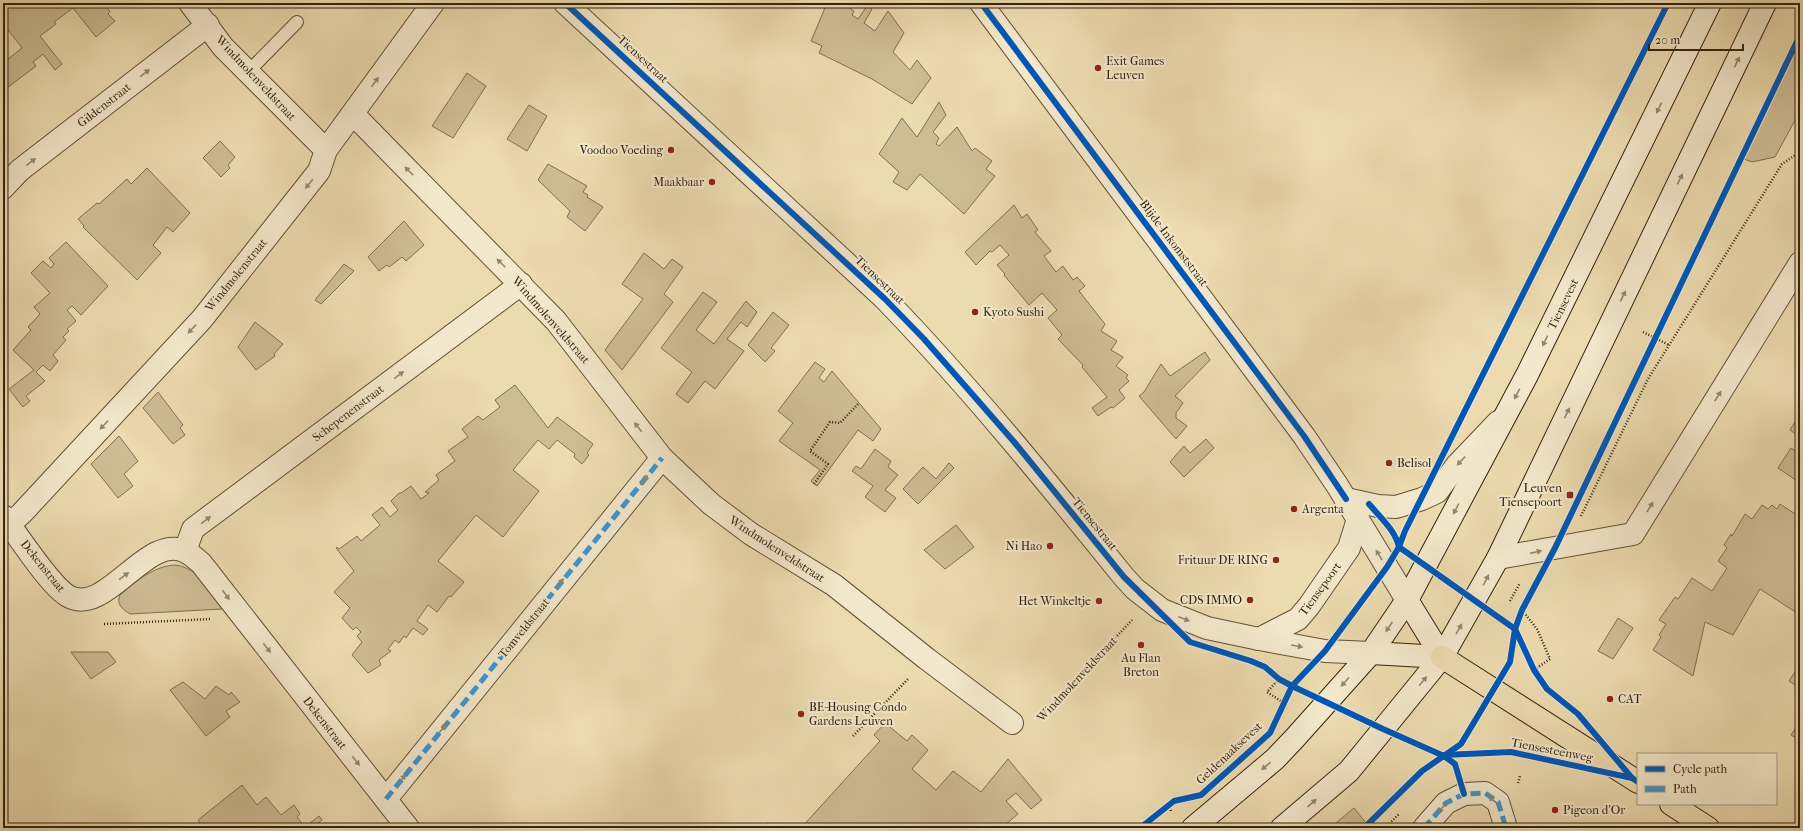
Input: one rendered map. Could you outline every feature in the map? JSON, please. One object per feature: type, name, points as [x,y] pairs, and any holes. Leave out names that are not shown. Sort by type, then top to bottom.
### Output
[{"type":"main road","name":"Tiensesteenweg","points":[[1442,658],[1637,781]]},
{"type":"main road","points":[[1673,805],[1708,828]]},
{"type":"street","name":"Windmolenveldstraat","points":[[190,3],[208,25],[223,47],[326,150]]},
{"type":"street","name":"Windmolenstraat","points":[[6,520],[22,513],[202,319],[319,171],[326,150],[433,3]]},
{"type":"street","name":"Tiensestraat","points":[[565,3],[891,304],[924,338],[1015,443],[1135,589],[1162,610],[1206,628],[1325,651],[1371,653]]},
{"type":"street","name":"Blijde-Inkomststraat","points":[[981,3],[1304,436],[1346,499],[1407,600]]},
{"type":"street","name":"Tiensevest","points":[[1407,600],[1560,311],[1710,3]]},
{"type":"street","points":[[1282,828],[1349,771],[1442,658],[1498,558],[1765,3]]},
{"type":"street","name":"Gildenstraat","points":[[3,188],[20,170],[208,25]]},
{"type":"street","name":"Windmolenveldstraat","points":[[352,114],[521,284],[576,346],[662,458],[728,517],[757,538],[834,585],[927,659],[1012,723]]},
{"type":"street","points":[[1498,558],[1633,534],[1800,263]]},
{"type":"street","name":"Schepenenstraat","points":[[185,551],[193,529],[521,284]]},
{"type":"street","points":[[1346,499],[1378,506],[1396,507],[1437,492],[1457,465],[1507,412]]},
{"type":"street","name":"Tomveldstraat","points":[[386,799],[662,458]]},
{"type":"street","name":"Tiensepoort","points":[[1259,639],[1298,619],[1306,611],[1349,548],[1358,519]]},
{"type":"street","name":"Dekenstraat","points":[[6,520],[56,587],[68,597],[79,600],[92,598],[103,593],[150,557],[169,549],[185,551],[201,563],[209,571],[242,618],[408,828]]},
{"type":"street","points":[[1193,828],[1275,759],[1371,653],[1407,600],[1442,658]]},
{"type":"street","points":[[1371,653],[1442,658]]},
{"type":"street","points":[[1424,828],[1446,803],[1464,794],[1485,793],[1498,802],[1506,828]]},
{"type":"lane","points":[[248,72],[297,22]]},
{"type":"path","points":[[1566,546],[1648,378],[1782,164],[1800,152]]},
{"type":"path","points":[[1652,345],[1659,331]]},
{"type":"path","points":[[1644,332],[1669,345]]},
{"type":"path","points":[[814,484],[828,464],[810,451],[830,422],[840,423],[859,403]]},
{"type":"path","points":[[1520,616],[1526,603]]},
{"type":"path","points":[[1522,610],[1537,629],[1550,659],[1534,670]]},
{"type":"path","points":[[99,624],[242,618]]},
{"type":"path","points":[[853,736],[927,659]]},
{"type":"path","points":[[1531,663],[1538,676]]},
{"type":"path","points":[[1281,710],[1286,700],[1267,692],[1277,677],[1286,682]]},
{"type":"path","points":[[1164,809],[1174,801]]},
{"type":"path","points":[[764,828],[768,823]]},
{"type":"shaded area","points":[[3,3],[102,3],[110,11],[108,14],[115,21],[96,37],[73,8],[54,22],[56,24],[40,36],[62,64],[55,70],[43,54],[33,62],[36,66],[3,91],[3,63],[22,48],[3,23]]},
{"type":"shaded area","points":[[827,3],[842,3],[854,11],[852,15],[858,19],[867,6],[872,9],[864,23],[875,31],[888,11],[904,33],[893,52],[910,70],[917,60],[931,78],[912,104],[872,79],[819,53],[822,46],[811,41]]},
{"type":"shaded area","points":[[1800,40],[1800,111],[1775,157],[1752,162],[1744,159]]},
{"type":"shaded area","points":[[467,73],[486,86],[453,138],[432,126]]},
{"type":"shaded area","points":[[939,102],[946,115],[933,132],[939,138],[936,144],[939,146],[957,127],[972,151],[975,148],[992,161],[986,169],[995,176],[964,214],[920,174],[907,190],[893,182],[899,172],[879,154],[902,118],[917,137]]},
{"type":"shaded area","points":[[529,105],[547,116],[527,151],[507,139]]},
{"type":"shaded area","points":[[220,141],[235,157],[228,165],[230,168],[221,177],[203,158]]},
{"type":"shaded area","points":[[548,164],[587,186],[583,192],[588,195],[587,197],[603,207],[585,231],[567,217],[570,211],[538,180]]},
{"type":"shaded area","points":[[147,168],[190,213],[173,232],[167,227],[153,245],[161,253],[137,280],[83,227],[84,226],[78,219],[97,203],[99,204],[127,179],[131,184]]},
{"type":"shaded area","points":[[1014,205],[1022,218],[1027,214],[1038,230],[1035,232],[1051,251],[1044,256],[1056,272],[1063,266],[1073,280],[1077,277],[1085,286],[1079,291],[1105,324],[1101,331],[1117,341],[1111,350],[1123,357],[1116,366],[1128,375],[1126,378],[1129,381],[1119,390],[1125,398],[1113,408],[1111,407],[1098,416],[1092,408],[1107,397],[1082,367],[1083,365],[1058,339],[1062,335],[1048,318],[1057,310],[1042,293],[1029,305],[997,265],[1009,255],[1000,245],[992,252],[990,251],[976,265],[965,252]]},
{"type":"shaded area","points":[[404,221],[424,245],[406,261],[402,257],[389,267],[387,265],[379,271],[368,257]]},
{"type":"shaded area","points":[[66,242],[108,286],[81,315],[72,306],[67,310],[76,321],[67,329],[69,331],[63,337],[66,340],[53,355],[58,361],[50,371],[43,365],[36,372],[45,381],[26,396],[30,401],[23,407],[9,389],[34,370],[13,350],[31,330],[28,327],[40,314],[34,307],[50,293],[31,273],[43,261],[51,268],[54,264],[49,258]]},
{"type":"shaded area","points":[[644,253],[664,269],[672,259],[683,267],[664,294],[673,302],[622,370],[605,350],[643,299],[622,284]]},
{"type":"shaded area","points":[[344,264],[354,271],[321,304],[315,300]]},
{"type":"shaded area","points":[[703,292],[717,302],[696,330],[714,344],[746,301],[757,312],[747,327],[741,322],[727,339],[744,351],[715,389],[705,381],[688,403],[676,394],[692,372],[661,348]]},
{"type":"shaded area","points":[[773,312],[789,325],[771,348],[775,351],[765,362],[748,345]]},
{"type":"shaded area","points":[[255,322],[283,344],[274,354],[275,356],[256,370],[238,347]]},
{"type":"shaded area","points":[[1205,352],[1210,360],[1175,396],[1183,403],[1176,413],[1176,418],[1187,426],[1176,439],[1139,396],[1144,392],[1161,364],[1170,376]]},
{"type":"shaded area","points":[[815,362],[825,369],[819,378],[824,382],[832,371],[881,429],[873,441],[858,430],[817,486],[811,481],[820,470],[779,441],[793,423],[778,411]]},
{"type":"shaded area","points":[[515,385],[548,428],[557,417],[593,444],[587,453],[589,455],[582,464],[574,457],[575,454],[557,440],[549,449],[538,440],[513,470],[539,491],[503,537],[476,515],[438,561],[464,582],[451,597],[449,596],[437,612],[428,605],[417,621],[428,629],[423,635],[413,628],[406,638],[404,636],[399,643],[395,640],[388,649],[391,651],[379,660],[381,665],[368,673],[352,655],[362,642],[357,636],[361,632],[356,627],[353,630],[342,618],[350,608],[334,592],[354,571],[336,548],[337,547],[339,549],[357,536],[361,541],[380,525],[372,515],[382,507],[390,517],[398,510],[391,501],[399,493],[411,486],[421,499],[429,493],[425,492],[439,480],[436,475],[455,461],[448,451],[468,437],[462,429],[478,416],[483,420],[500,407],[495,400]]},
{"type":"shaded area","points":[[158,392],[183,425],[180,428],[185,435],[173,444],[143,408]]},
{"type":"shaded area","points":[[1795,422],[1800,425],[1800,437],[1790,430]]},
{"type":"shaded area","points":[[119,436],[138,461],[124,474],[133,486],[118,498],[91,464]]},
{"type":"shaded area","points":[[1206,439],[1214,448],[1184,477],[1170,462],[1184,446],[1190,453]]},
{"type":"shaded area","points":[[1791,448],[1800,454],[1800,483],[1778,468]]},
{"type":"shaded area","points":[[875,449],[891,461],[888,467],[898,475],[885,490],[896,498],[885,512],[865,497],[873,486],[852,471],[856,466],[861,469]]},
{"type":"shaded area","points":[[949,463],[954,468],[918,504],[903,489],[923,467],[936,479]]},
{"type":"shaded area","points":[[1780,504],[1800,517],[1800,615],[1760,589],[1733,635],[1705,622],[1693,676],[1653,650],[1661,637],[1659,635],[1666,624],[1659,620],[1675,597],[1678,599],[1692,578],[1712,591],[1727,568],[1718,561],[1727,548],[1724,545],[1731,534],[1732,536],[1745,514],[1752,519],[1762,505],[1768,509],[1772,505],[1777,509]]},
{"type":"shaded area","points":[[956,525],[974,547],[945,569],[924,550]]},
{"type":"shaded area","points":[[177,565],[192,571],[198,576],[209,588],[222,609],[130,614],[120,606],[120,595],[139,579],[161,568]]},
{"type":"shaded area","points":[[1618,618],[1633,628],[1613,659],[1598,651]]},
{"type":"shaded area","points":[[71,652],[108,652],[116,662],[91,679]]},
{"type":"shaded area","points":[[1800,664],[1800,693],[1795,690],[1797,686],[1789,681]]},
{"type":"shaded area","points":[[183,682],[205,699],[216,686],[229,695],[231,692],[240,702],[226,711],[230,717],[206,736],[170,690]]},
{"type":"shaded area","points":[[1800,722],[1800,740],[1791,735]]},
{"type":"shaded area","points":[[885,723],[907,741],[912,735],[928,750],[912,769],[936,790],[953,771],[981,792],[1008,759],[1042,800],[1031,809],[1016,793],[1006,801],[1018,814],[1001,828],[801,828],[880,741],[874,735]]},
{"type":"shaded area","points":[[242,785],[257,805],[266,797],[281,815],[294,805],[300,814],[297,817],[305,827],[319,816],[322,820],[312,828],[203,828],[198,820]]},
{"type":"shaded area","points":[[1354,808],[1370,828],[1330,828]]},
{"type":"marked path","points":[[386,799],[662,458]]},
{"type":"marked path","points":[[1424,828],[1446,803],[1464,794],[1485,793],[1498,802],[1506,828]]},
{"type":"cycle path","points":[[565,3],[885,299],[924,339],[1015,443],[1124,577],[1190,642],[1251,661],[1265,667],[1279,679],[1292,686],[1444,756],[1455,764],[1464,794]]},
{"type":"cycle path","points":[[981,3],[1304,436],[1346,499]]},
{"type":"cycle path","name":"Geldenaaksevest","points":[[1140,828],[1174,801],[1201,795],[1270,733],[1292,686],[1325,651],[1387,567],[1399,547],[1405,531],[1668,3]]},
{"type":"cycle path","points":[[1364,828],[1422,771],[1461,744],[1510,662],[1515,629],[1522,610],[1555,548],[1800,35]]},
{"type":"cycle path","points":[[1369,504],[1391,529],[1399,547],[1515,629],[1534,670],[1547,689],[1578,714],[1632,778],[1637,781]]},
{"type":"cycle path","points":[[1444,755],[1511,752],[1632,778]]},
{"type":"place","name":"Exit Games Leuven","points":[[1098,68]]},
{"type":"place","name":"Voodoo Voeding","points":[[671,150]]},
{"type":"place","name":"Maakbaar","points":[[712,182]]},
{"type":"place","name":"Kyoto Sushi","points":[[975,312]]},
{"type":"place","name":"Belisol","points":[[1389,463]]},
{"type":"place","name":"Leuven Tiensepoort","points":[[1570,495]]},
{"type":"place","name":"Argenta","points":[[1294,509]]},
{"type":"place","name":"Ni Hao","points":[[1050,546]]},
{"type":"place","name":"Frituur DE RING","points":[[1276,560]]},
{"type":"place","name":"CDS IMMO","points":[[1250,600]]},
{"type":"place","name":"Het Winkeltje","points":[[1099,601]]},
{"type":"place","name":"Au Flan Breton","points":[[1141,645]]},
{"type":"place","name":"CAT","points":[[1610,699]]},
{"type":"place","name":"BE-Housing Condo Gardens Leuven","points":[[801,714]]},
{"type":"place","name":"Pigeon d'Or","points":[[1555,810]]}]
